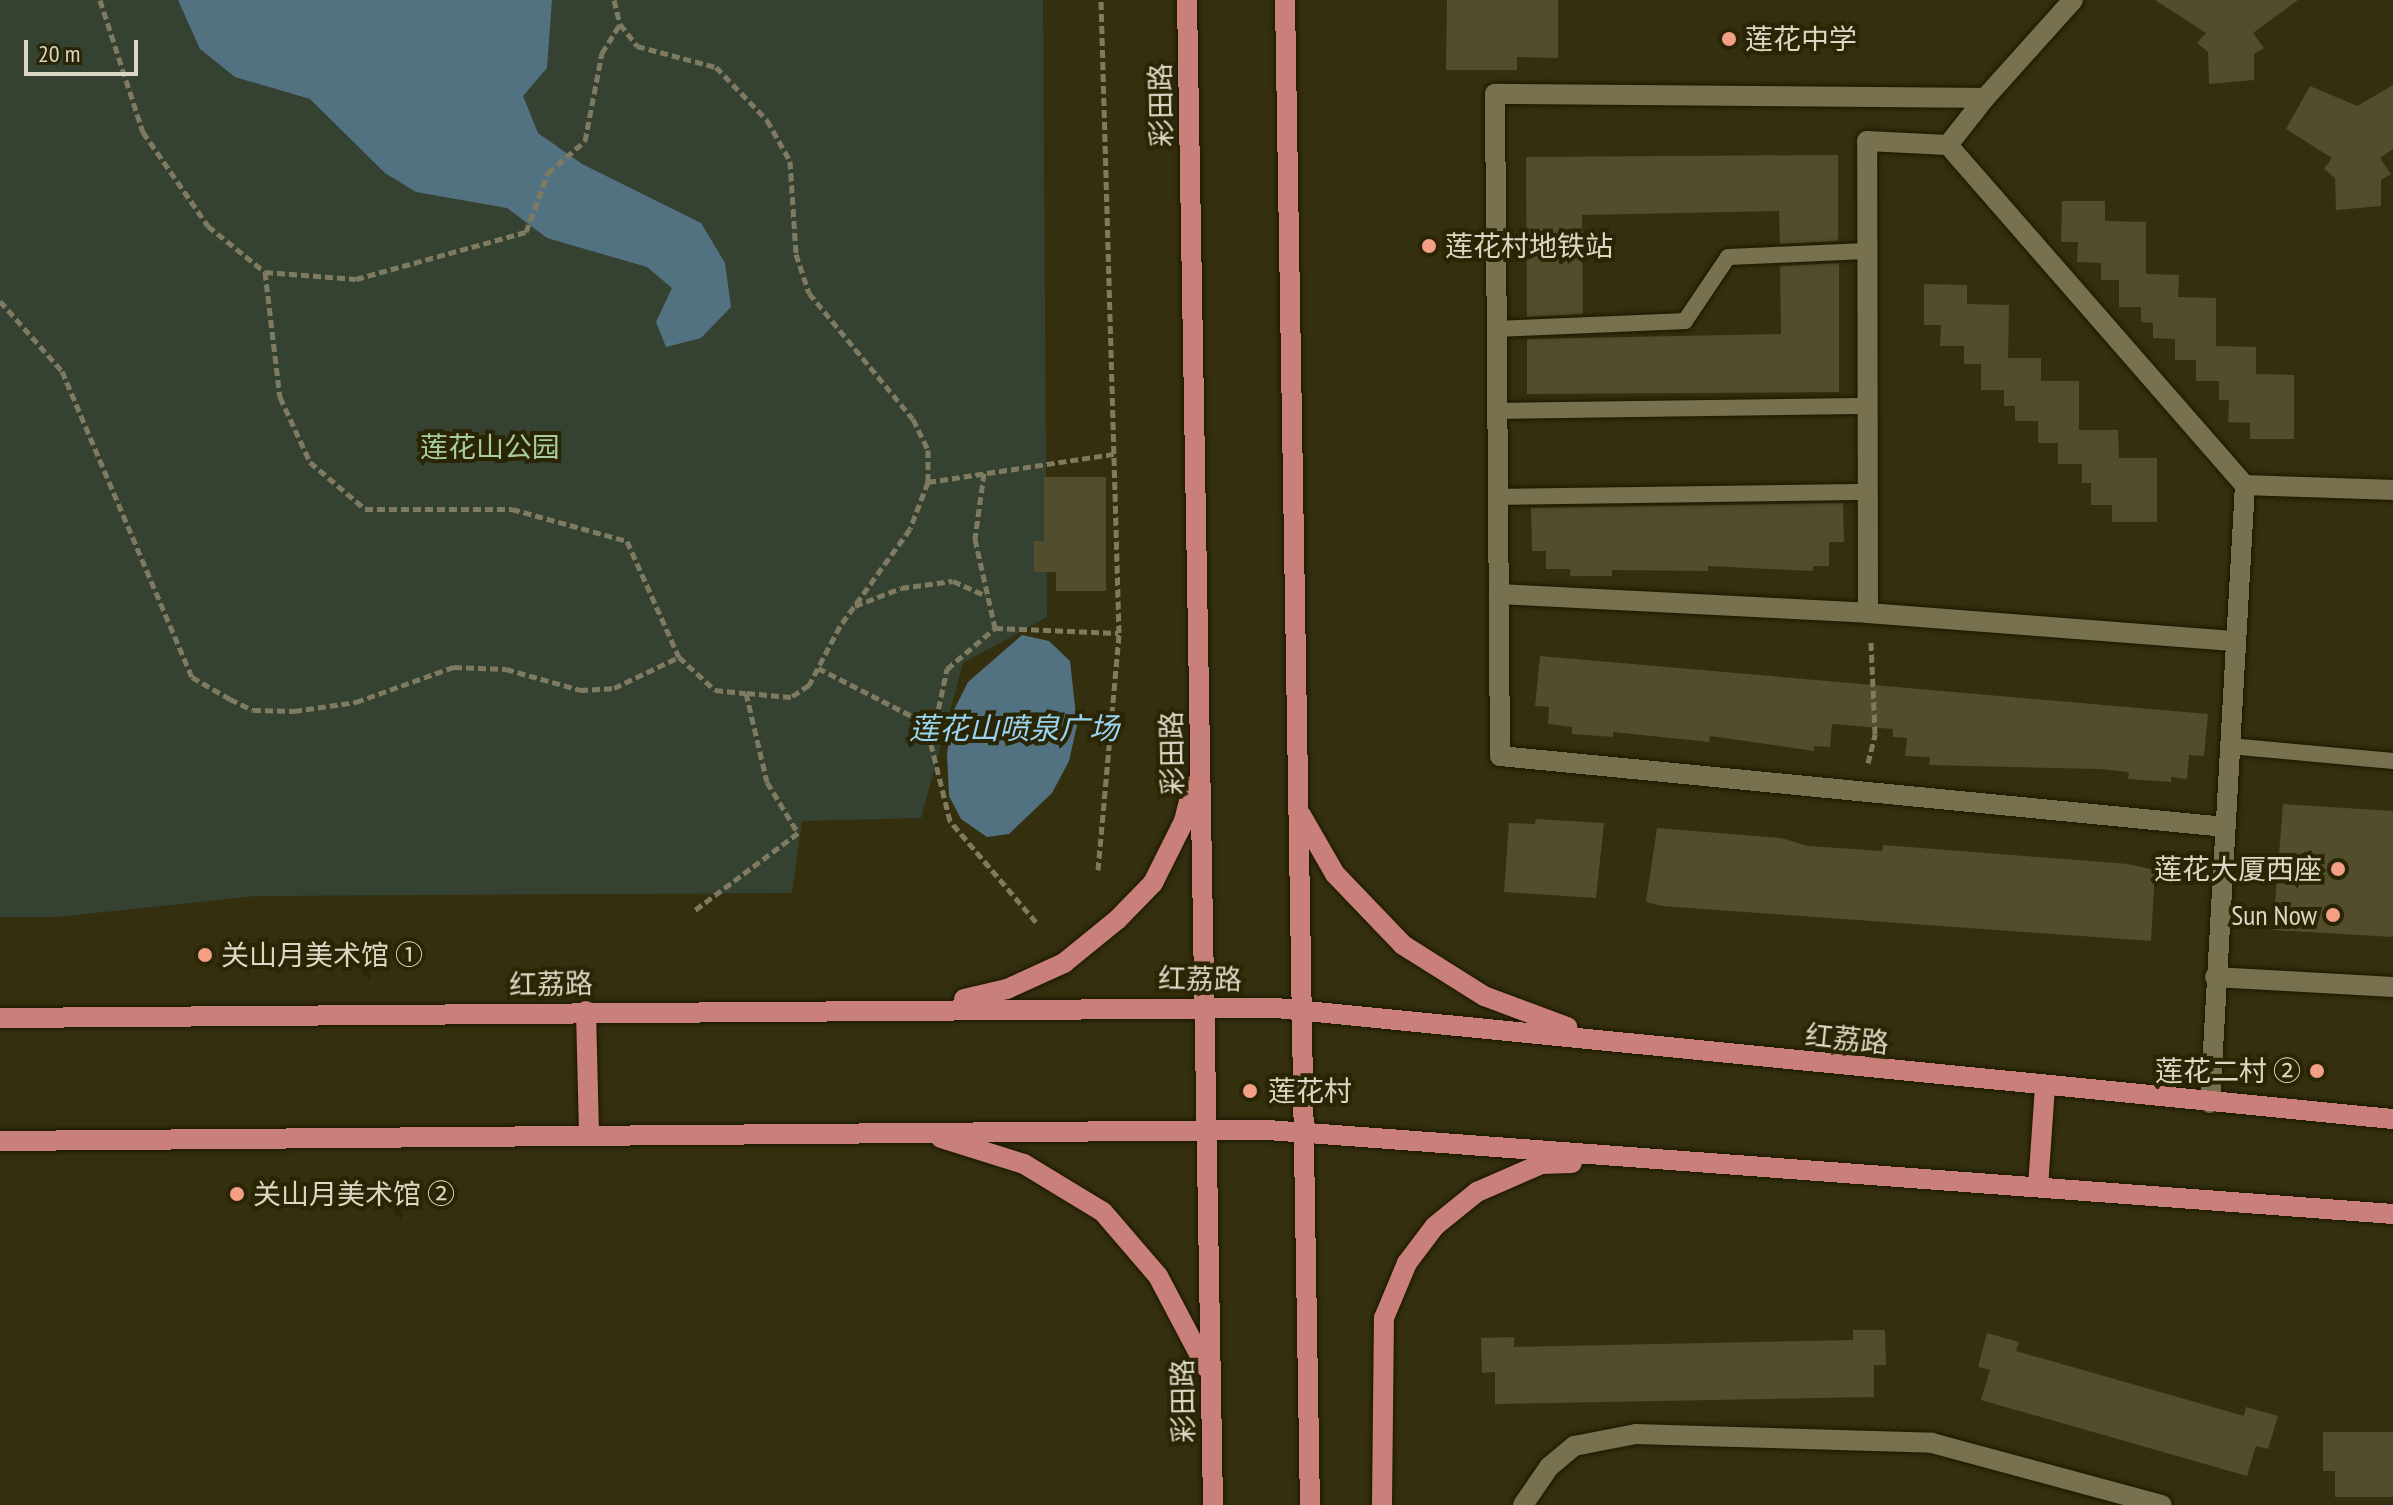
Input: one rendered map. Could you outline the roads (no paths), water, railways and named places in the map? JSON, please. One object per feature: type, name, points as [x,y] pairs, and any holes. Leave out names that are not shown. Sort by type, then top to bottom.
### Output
[{"type":"main road","name":"彩田路","points":[[1187,0],[1213,1505]]},
{"type":"main road","points":[[1285,0],[1310,1505]]},
{"type":"main road","points":[[924,1007],[1007,989],[1064,963],[1117,920],[1153,883],[1184,821],[1200,759]]},
{"type":"main road","points":[[1298,809],[1319,851],[1355,900],[1429,965],[1513,1009],[1645,1046]]},
{"type":"main road","name":"红荔路","points":[[0,1018],[924,1007],[1204,1006],[1301,1010],[2045,1088],[2393,1119]]},
{"type":"main road","points":[[586,1011],[589,1135]]},
{"type":"main road","points":[[2038,1187],[2045,1088]]},
{"type":"main road","points":[[0,1141],[1206,1129],[1304,1132],[2393,1214]]},
{"type":"main road","points":[[882,1132],[939,1138],[998,1154],[1089,1200],[1119,1226],[1158,1276],[1194,1338],[1211,1383]]},
{"type":"main road","points":[[1382,1505],[1384,1318],[1407,1263],[1435,1226],[1477,1192],[1541,1164],[1668,1159]]},
{"type":"street","points":[[1948,145],[1985,98],[2073,0]]},
{"type":"street","points":[[1985,98],[1495,94],[1500,756],[2225,827]]},
{"type":"street","points":[[1868,613],[1867,141],[1948,145],[2245,485],[2210,1103]]},
{"type":"street","points":[[2245,485],[2393,490]]},
{"type":"street","points":[[1499,594],[1868,613],[2236,641]]},
{"type":"street","points":[[2215,977],[2393,987]]},
{"type":"street","points":[[1523,1505],[1549,1467],[1574,1446],[1636,1434],[1932,1443],[2162,1505]]},
{"type":"lane","points":[[1497,329],[1685,321],[1728,257],[1867,251]]},
{"type":"lane","points":[[1498,411],[1868,406]]},
{"type":"lane","points":[[1498,497],[1868,492]]},
{"type":"lane","points":[[2229,746],[2393,761]]},
{"type":"water","points":[[178,0],[552,0],[547,68],[523,96],[538,133],[582,164],[701,223],[725,263],[731,307],[701,338],[666,347],[656,322],[672,288],[647,267],[547,238],[507,208],[416,192],[385,173],[310,99],[235,77],[200,49]]},
{"type":"water","name":"莲花山喷泉广场","points":[[1022,635],[1049,641],[1070,661],[1077,725],[1069,761],[1052,793],[1009,834],[987,837],[961,819],[949,796],[947,754],[954,710],[968,682]]},
{"type":"place","name":"莲花中学","points":[[1729,39]]},
{"type":"place","name":"莲花村地铁站","points":[[1429,246]]},
{"type":"place","name":"莲花大厦西座","points":[[2338,869]]},
{"type":"place","name":"Sun Now","points":[[2333,915]]},
{"type":"place","name":"关山月美术馆 ①","points":[[205,955]]},
{"type":"place","name":"莲花二村 ②","points":[[2317,1071]]},
{"type":"place","name":"莲花村","points":[[1250,1091]]},
{"type":"place","name":"关山月美术馆 ②","points":[[237,1194]]},
{"type":"park label","name":"莲花山公园","points":[[490,447]]}]
